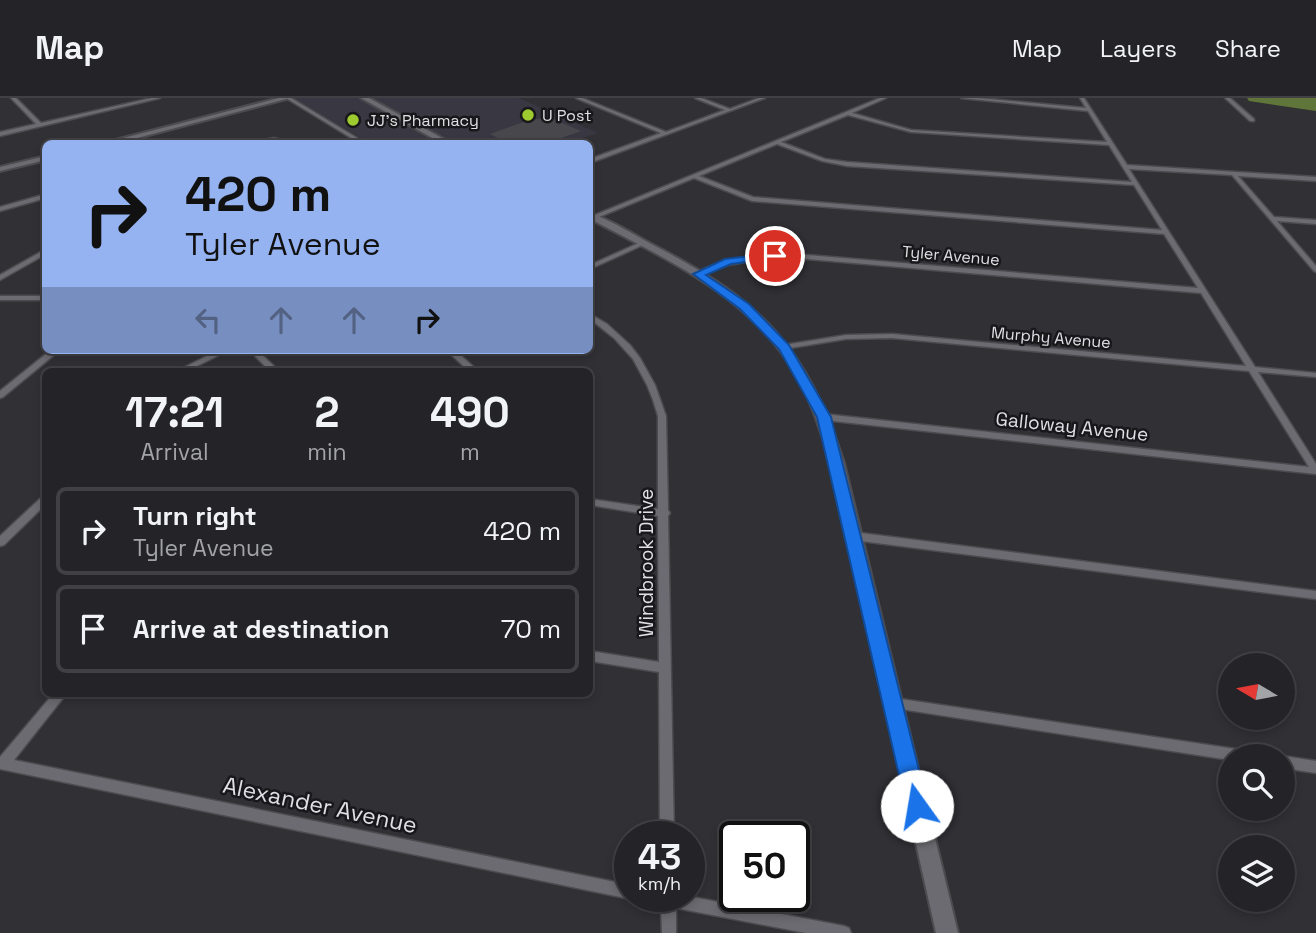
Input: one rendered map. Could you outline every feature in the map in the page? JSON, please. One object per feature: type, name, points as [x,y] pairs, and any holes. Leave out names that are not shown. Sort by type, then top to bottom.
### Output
[{"type":"main road","points":[[119,140],[287,98]]},
{"type":"main road","points":[[364,98],[443,140]]},
{"type":"main road","points":[[0,169],[42,159]]},
{"type":"main road","points":[[593,218],[698,274],[745,306],[784,347],[824,417],[947,933]]},
{"type":"street","points":[[13,98],[40,125]]},
{"type":"street","points":[[133,98],[139,102]]},
{"type":"street","points":[[0,134],[159,98]]},
{"type":"street","points":[[287,98],[358,140]]},
{"type":"street","points":[[578,98],[665,133]]},
{"type":"street","points":[[697,98],[729,110]]},
{"type":"street","points":[[593,160],[763,98]]},
{"type":"street","points":[[593,216],[884,98]]},
{"type":"street","points":[[963,98],[1090,110]]},
{"type":"street","points":[[1082,98],[1316,471]]},
{"type":"street","points":[[1227,98],[1252,120]]},
{"type":"street","points":[[847,113],[911,131],[1111,144]]},
{"type":"street","points":[[776,142],[824,160],[847,164],[1137,184]]},
{"type":"street","points":[[1126,167],[1316,178]]},
{"type":"street","points":[[1233,173],[1316,270]]},
{"type":"street","points":[[694,176],[752,199],[1167,232]]},
{"type":"street","points":[[0,209],[42,198]]},
{"type":"street","points":[[1272,219],[1316,222]]},
{"type":"street","points":[[593,266],[641,244]]},
{"type":"street","points":[[0,278],[42,253]]},
{"type":"street","name":"Tyler Avenue","points":[[698,274],[729,261],[786,256],[1204,291]]},
{"type":"street","points":[[0,298],[42,298]]},
{"type":"street","name":"Windbrook Drive","points":[[593,318],[618,337],[653,384],[664,429],[667,821]]},
{"type":"street","name":"Murphy Avenue","points":[[784,347],[846,337],[892,336],[1316,375]]},
{"type":"street","points":[[0,395],[51,354]]},
{"type":"street","points":[[187,368],[217,354]]},
{"type":"street","points":[[257,354],[272,368]]},
{"type":"street","points":[[455,354],[471,368]]},
{"type":"street","name":"Galloway Avenue","points":[[824,417],[1316,471]]},
{"type":"street","points":[[0,542],[42,502]]},
{"type":"street","points":[[593,502],[665,513]]},
{"type":"street","points":[[853,536],[1316,596]]},
{"type":"street","points":[[593,656],[666,668]]},
{"type":"street","points":[[2,763],[58,697]]},
{"type":"street","points":[[894,704],[1218,752]]},
{"type":"street","name":"Alexander Avenue","points":[[2,763],[614,889]]},
{"type":"street","points":[[1295,764],[1316,767]]},
{"type":"street","points":[[705,905],[844,933]]},
{"type":"street","points":[[668,912],[668,933]]},
{"type":"shaded area","points":[[292,98],[359,98],[440,140],[365,140]]},
{"type":"shaded area","points":[[368,98],[519,98],[598,133],[576,140],[450,140]]},
{"type":"green space","points":[[1247,98],[1316,98],[1316,111],[1249,101]]},
{"type":"building","points":[[549,117],[581,131],[556,140],[501,140],[490,134],[526,121]]},
{"type":"place","name":"U Post","points":[[528,115]]},
{"type":"place","name":"JJ's Pharmacy","points":[[353,120]]},
{"type":"route","points":[[775,256],[729,261],[698,274],[745,306],[784,347],[797,365],[824,417],[917,806]]}]
